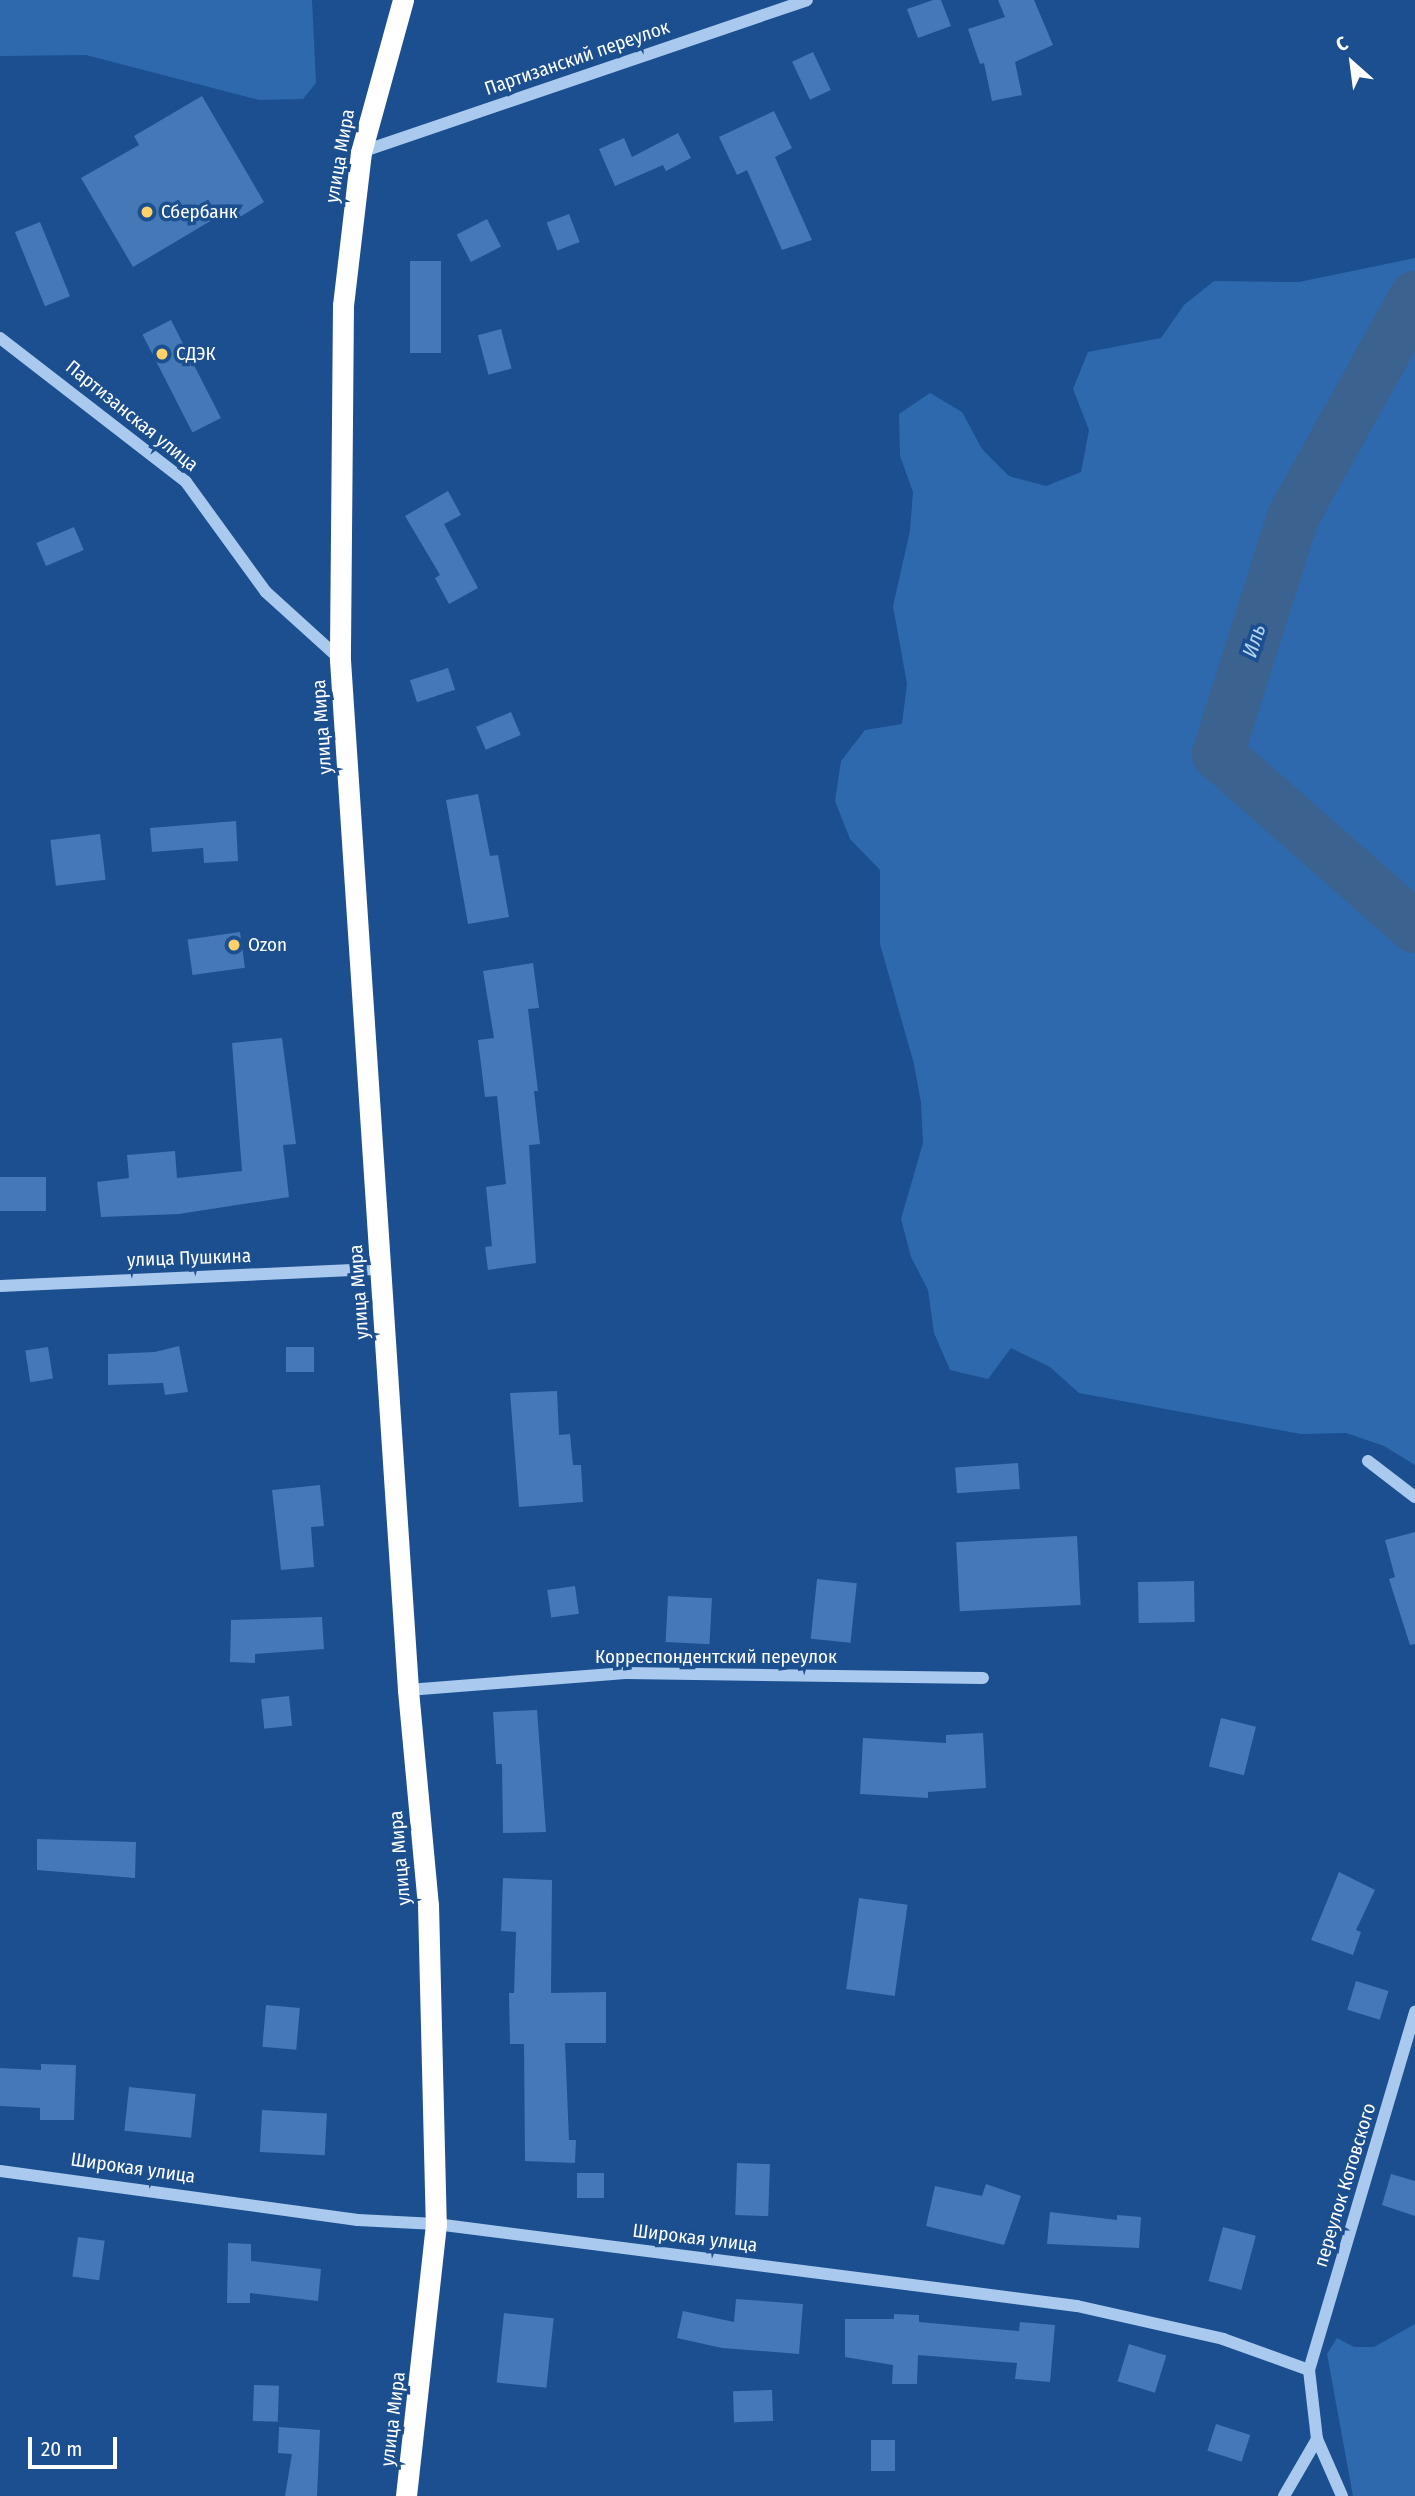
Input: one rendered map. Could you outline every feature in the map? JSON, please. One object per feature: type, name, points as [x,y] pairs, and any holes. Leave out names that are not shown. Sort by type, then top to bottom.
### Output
[{"type":"highway","name":"улица Мира","points":[[403,0],[376,86],[361,152],[343,305],[340,660],[408,1690],[428,1904],[436,2224],[406,2496]]},
{"type":"street","name":"Партизанский переулок","points":[[361,152],[807,0]]},
{"type":"street","name":"Партизанская улица","points":[[0,338],[186,482],[266,592],[340,660]]},
{"type":"street","name":"улица Пушкина","points":[[0,1286],[380,1269]]},
{"type":"street","points":[[1368,1461],[1415,1497]]},
{"type":"street","name":"Корреспондентский переулок","points":[[408,1690],[625,1673],[983,1678]]},
{"type":"street","name":"переулок Котовского","points":[[1309,2370],[1415,2011]]},
{"type":"street","name":"Широкая улица","points":[[0,2171],[358,2220],[436,2224],[1077,2306],[1223,2339],[1309,2370]]},
{"type":"street","points":[[1309,2370],[1317,2439],[1342,2496]]},
{"type":"street","points":[[1284,2496],[1317,2439]]},
{"type":"shaded area","points":[[0,0],[312,0],[316,83],[303,99],[259,100],[86,55],[0,56]]},
{"type":"shaded area","points":[[1415,258],[1415,1465],[1384,1446],[1346,1433],[1301,1434],[1079,1393],[1050,1367],[1011,1348],[988,1379],[950,1370],[934,1333],[928,1290],[911,1257],[901,1219],[923,1143],[921,1103],[914,1064],[880,944],[880,870],[850,839],[835,801],[841,761],[865,730],[902,724],[907,684],[893,606],[910,531],[913,492],[900,456],[899,414],[930,393],[962,412],[982,449],[1009,476],[1046,486],[1081,472],[1089,430],[1073,389],[1088,352],[1161,338],[1184,305],[1214,281],[1299,282]]},
{"type":"shaded area","points":[[1415,2324],[1415,2496],[1353,2496],[1327,2354],[1337,2338],[1354,2347],[1374,2347]]},
{"type":"building","points":[[941,0],[951,26],[918,38],[907,9]]},
{"type":"building","points":[[998,0],[1034,0],[1053,45],[1015,62],[1022,95],[992,101],[984,63],[980,64],[968,29],[1005,17]]},
{"type":"building","points":[[813,52],[831,90],[810,100],[792,62]]},
{"type":"building","points":[[202,96],[264,202],[240,217],[234,207],[133,267],[81,178],[139,145],[134,136]]},
{"type":"building","points":[[774,111],[792,148],[775,157],[812,240],[782,250],[747,170],[737,175],[719,137]]},
{"type":"building","points":[[678,133],[691,158],[666,171],[663,165],[615,186],[599,149],[624,138],[632,157]]},
{"type":"building","points":[[569,214],[580,242],[557,251],[547,223]]},
{"type":"building","points":[[487,219],[501,247],[471,262],[457,234]]},
{"type":"building","points":[[40,222],[70,296],[45,306],[15,232]]},
{"type":"building","points":[[410,261],[441,261],[441,353],[410,353]]},
{"type":"building","points":[[171,320],[221,418],[192,433],[142,335]]},
{"type":"building","points":[[501,329],[512,369],[488,375],[478,335]]},
{"type":"building","points":[[448,491],[461,515],[444,524],[478,588],[449,604],[435,578],[440,575],[405,516]]},
{"type":"building","points":[[74,527],[84,550],[46,566],[36,543]]},
{"type":"building","points":[[448,668],[455,690],[417,702],[410,680]]},
{"type":"building","points":[[511,712],[521,735],[486,750],[476,727]]},
{"type":"building","points":[[478,794],[490,856],[498,855],[509,917],[468,924],[446,800]]},
{"type":"building","points":[[236,821],[238,861],[204,863],[203,848],[152,852],[150,828]]},
{"type":"building","points":[[100,834],[106,880],[56,886],[50,840]]},
{"type":"building","points":[[240,932],[245,968],[193,975],[188,939]]},
{"type":"building","points":[[533,963],[539,1008],[528,1009],[538,1091],[534,1091],[540,1144],[529,1145],[536,1263],[488,1270],[485,1247],[492,1246],[486,1187],[506,1184],[497,1096],[485,1097],[478,1040],[494,1038],[483,971]]},
{"type":"building","points":[[282,1038],[296,1144],[283,1145],[289,1197],[179,1214],[101,1217],[97,1182],[129,1178],[127,1155],[175,1151],[177,1178],[242,1171],[232,1043]]},
{"type":"building","points":[[0,1177],[46,1177],[46,1211],[0,1211]]},
{"type":"building","points":[[179,1346],[188,1392],[165,1395],[163,1383],[108,1385],[108,1354],[155,1352]]},
{"type":"building","points":[[48,1347],[53,1379],[30,1382],[25,1351]]},
{"type":"building","points":[[286,1347],[314,1347],[314,1372],[286,1372]]},
{"type":"building","points":[[557,1391],[559,1435],[570,1434],[573,1465],[581,1465],[583,1502],[519,1507],[510,1393]]},
{"type":"building","points":[[1018,1463],[1020,1489],[957,1493],[955,1467]]},
{"type":"building","points":[[320,1485],[324,1526],[311,1527],[314,1567],[281,1570],[272,1490]]},
{"type":"building","points":[[1415,1532],[1415,1644],[1410,1645],[1389,1579],[1395,1577],[1385,1540]]},
{"type":"building","points":[[1077,1536],[1081,1605],[960,1611],[956,1542]]},
{"type":"building","points":[[817,1579],[857,1583],[851,1643],[811,1639]]},
{"type":"building","points":[[1194,1581],[1195,1622],[1139,1623],[1138,1582]]},
{"type":"building","points":[[575,1586],[579,1614],[551,1618],[547,1590]]},
{"type":"building","points":[[668,1596],[712,1598],[710,1644],[666,1642]]},
{"type":"building","points":[[322,1617],[324,1649],[255,1654],[255,1663],[230,1662],[231,1620]]},
{"type":"building","points":[[289,1696],[292,1726],[264,1729],[261,1699]]},
{"type":"building","points":[[537,1710],[546,1832],[503,1833],[502,1764],[496,1764],[493,1712]]},
{"type":"building","points":[[1221,1718],[1256,1727],[1244,1775],[1209,1767]]},
{"type":"building","points":[[983,1733],[986,1788],[928,1792],[928,1798],[860,1794],[863,1738],[946,1743],[946,1735]]},
{"type":"building","points":[[37,1839],[136,1842],[135,1878],[37,1870]]},
{"type":"building","points":[[1339,1872],[1375,1890],[1356,1930],[1361,1932],[1353,1955],[1311,1940]]},
{"type":"building","points":[[503,1878],[552,1880],[551,1993],[606,1992],[606,2043],[565,2043],[569,2140],[576,2140],[575,2163],[525,2161],[524,2044],[510,2044],[509,1993],[514,1993],[516,1932],[501,1931]]},
{"type":"building","points":[[859,1898],[908,1905],[895,1996],[846,1989]]},
{"type":"building","points":[[1356,1981],[1389,1991],[1380,2020],[1347,2010]]},
{"type":"building","points":[[266,2005],[300,2008],[296,2050],[262,2047]]},
{"type":"building","points":[[41,2064],[76,2065],[74,2120],[40,2120],[40,2108],[0,2106],[0,2068],[41,2070]]},
{"type":"building","points":[[129,2087],[196,2094],[191,2138],[124,2131]]},
{"type":"building","points":[[262,2110],[327,2113],[325,2155],[260,2152]]},
{"type":"building","points":[[737,2163],[770,2164],[768,2216],[735,2215]]},
{"type":"building","points":[[577,2173],[604,2173],[604,2198],[577,2198]]},
{"type":"building","points":[[1391,2174],[1415,2181],[1415,2216],[1382,2205]]},
{"type":"building","points":[[986,2184],[1021,2196],[1004,2245],[926,2226],[935,2186],[982,2196]]},
{"type":"building","points":[[1050,2212],[1117,2220],[1117,2215],[1141,2217],[1139,2248],[1047,2244]]},
{"type":"building","points":[[1223,2227],[1256,2236],[1241,2290],[1209,2281]]},
{"type":"building","points":[[78,2237],[105,2241],[99,2280],[72,2277]]},
{"type":"building","points":[[228,2243],[251,2244],[251,2261],[321,2269],[318,2301],[250,2293],[250,2303],[227,2303]]},
{"type":"building","points":[[736,2299],[803,2304],[799,2354],[722,2348],[677,2338],[683,2311],[734,2322]]},
{"type":"building","points":[[504,2313],[554,2318],[546,2388],[497,2383]]},
{"type":"building","points":[[894,2314],[919,2315],[919,2322],[1019,2331],[1020,2322],[1055,2325],[1050,2382],[1015,2379],[1017,2363],[918,2355],[917,2384],[892,2384],[893,2365],[845,2357],[845,2319],[894,2319]]},
{"type":"building","points":[[1129,2344],[1166,2355],[1155,2393],[1118,2381]]},
{"type":"building","points":[[254,2385],[279,2386],[278,2422],[253,2421]]},
{"type":"building","points":[[772,2390],[773,2421],[734,2422],[733,2391]]},
{"type":"building","points":[[1216,2424],[1250,2435],[1242,2462],[1207,2451]]},
{"type":"building","points":[[279,2427],[320,2430],[317,2496],[285,2496],[292,2454],[278,2453]]},
{"type":"building","points":[[871,2440],[895,2440],[895,2471],[871,2471]]},
{"type":"waterway","name":"Иль","points":[[1415,297],[1293,517],[1218,754],[1415,927]]},
{"type":"place","name":"Сбербанк","points":[[147,212]]},
{"type":"place","name":"СДЭК","points":[[162,354]]},
{"type":"place","name":"Ozon","points":[[234,945]]}]
